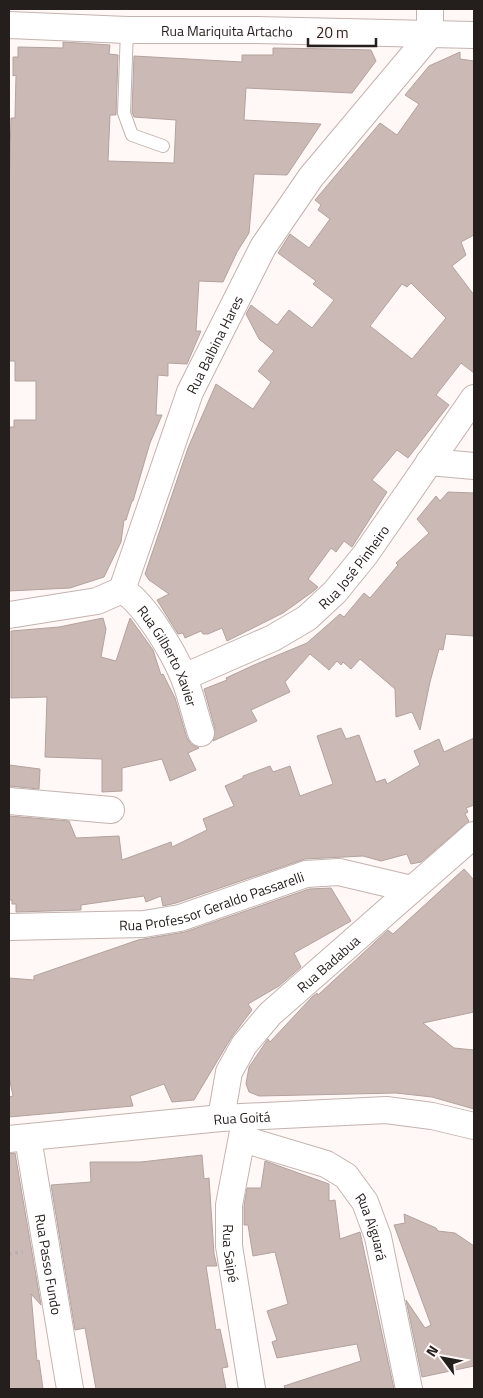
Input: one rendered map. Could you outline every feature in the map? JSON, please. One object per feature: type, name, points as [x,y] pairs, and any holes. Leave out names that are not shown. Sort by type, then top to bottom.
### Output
[{"type":"street","points":[[430,9],[430,35]]},
{"type":"street","name":"Rua Mariquita Artacho","points":[[9,25],[95,18],[127,30],[257,19],[430,35],[474,35]]},
{"type":"street","name":"Rua Balbina Hares","points":[[122,590],[190,392],[263,247],[311,177],[430,35]]},
{"type":"street","name":"Rua José Pinheiro","points":[[184,677],[273,638],[307,618],[335,592],[365,555],[474,398]]},
{"type":"street","points":[[429,462],[474,466]]},
{"type":"street","points":[[9,615],[97,601],[122,590]]},
{"type":"street","name":"Rua Gilberto Xavier","points":[[122,590],[133,596],[142,606],[184,677],[201,734]]},
{"type":"street","points":[[9,801],[111,810]]},
{"type":"street","name":"Rua Badabua","points":[[237,1125],[229,1072],[244,1046],[270,1014],[380,919],[411,888],[474,834]]},
{"type":"street","name":"Rua Professor Geraldo Passarelli","points":[[9,927],[144,924],[180,918],[306,874],[339,872],[411,888]]},
{"type":"street","name":"Rua Goitá","points":[[18,1139],[237,1125],[386,1110],[432,1116],[474,1126]]},
{"type":"street","name":"Rua Saipé","points":[[237,1125],[229,1205],[229,1246],[252,1389]]},
{"type":"street","name":"Rua Aiguará","points":[[237,1125],[326,1164],[346,1176],[365,1202],[378,1237],[410,1389]]},
{"type":"street","name":"Rua Passo Fundo","points":[[18,1139],[70,1389]]},
{"type":"lane","points":[[127,30],[124,113],[127,125],[132,135],[163,146]]},
{"type":"building","points":[[63,42],[110,45],[109,54],[118,55],[116,115],[110,115],[108,161],[174,163],[176,120],[134,117],[132,112],[134,56],[242,62],[242,55],[273,55],[273,48],[334,49],[371,50],[376,61],[352,93],[246,88],[244,120],[321,124],[287,175],[254,174],[249,233],[237,252],[223,282],[199,281],[196,331],[201,331],[187,364],[168,363],[168,376],[158,375],[156,415],[162,415],[150,443],[133,501],[126,520],[124,520],[121,542],[104,577],[70,588],[9,591],[9,427],[14,427],[14,420],[36,420],[36,381],[15,381],[15,361],[9,361],[9,193],[11,118],[15,118],[16,75],[13,76],[13,57],[18,57],[18,47],[63,48]]},
{"type":"building","points":[[460,52],[460,59],[474,61],[474,235],[461,242],[466,255],[452,266],[474,295],[474,373],[461,363],[436,395],[449,405],[408,458],[397,450],[372,480],[387,492],[352,547],[344,541],[336,552],[331,548],[308,579],[318,587],[315,590],[283,613],[227,641],[222,628],[208,634],[203,634],[201,631],[185,638],[183,633],[178,634],[157,600],[169,594],[149,580],[145,574],[188,448],[216,384],[253,409],[271,382],[258,371],[274,351],[259,339],[246,314],[251,305],[277,325],[289,310],[312,328],[334,300],[313,284],[316,281],[278,253],[290,234],[309,248],[330,219],[318,210],[321,205],[315,200],[380,123],[397,135],[419,104],[405,95],[429,66]],"holes":[[[411,283],[446,318],[412,359],[370,326],[402,284],[407,287]]]},
{"type":"building","points":[[448,492],[474,493],[474,636],[446,634],[443,650],[439,649],[430,682],[420,730],[412,712],[396,717],[395,689],[360,659],[351,669],[343,662],[341,665],[337,661],[329,670],[310,654],[285,682],[290,692],[251,710],[257,721],[213,741],[215,729],[204,689],[227,680],[226,678],[254,665],[307,643],[340,614],[344,617],[364,593],[370,598],[398,565],[396,563],[429,533],[417,519],[436,496],[440,501]]},
{"type":"building","points":[[103,618],[106,629],[101,657],[116,661],[130,618],[153,650],[161,675],[163,674],[175,698],[187,738],[191,744],[199,748],[188,753],[196,770],[170,781],[162,759],[122,768],[122,791],[102,792],[102,759],[45,757],[47,697],[11,698],[11,631],[59,627]]},
{"type":"building","points":[[341,728],[346,739],[359,735],[376,782],[385,779],[387,784],[420,765],[414,751],[439,739],[444,752],[474,738],[474,805],[466,808],[468,812],[465,814],[469,821],[421,862],[411,864],[407,854],[381,861],[363,856],[305,859],[163,906],[161,896],[146,902],[144,896],[81,905],[81,910],[16,912],[16,904],[12,904],[12,900],[9,900],[9,816],[69,821],[76,838],[119,836],[122,860],[171,842],[172,847],[207,830],[203,819],[234,806],[225,786],[243,778],[243,776],[270,766],[273,772],[290,766],[300,796],[333,784],[317,736]]},
{"type":"building","points":[[9,765],[40,769],[39,789],[9,786]]},
{"type":"building","points":[[464,869],[474,880],[474,1012],[423,1023],[454,1048],[474,1050],[474,1109],[432,1097],[396,1093],[259,1096],[249,1092],[246,1084],[249,1067],[268,1039],[270,1042],[312,997],[317,993],[318,995],[388,930],[393,934]]},
{"type":"building","points":[[331,888],[351,921],[294,953],[301,967],[279,986],[248,1004],[252,1010],[231,1038],[194,1100],[172,1102],[164,1084],[130,1096],[133,1106],[9,1117],[9,1097],[13,1096],[9,1077],[9,978],[34,980],[34,976],[138,940],[185,932],[309,889]]},
{"type":"building","points":[[15,1153],[41,1305],[31,1294],[37,1361],[39,1360],[43,1389],[9,1389],[9,1154]]},
{"type":"building","points":[[202,1155],[204,1179],[209,1178],[214,1254],[217,1266],[206,1266],[216,1330],[220,1329],[228,1367],[222,1368],[226,1389],[96,1389],[85,1328],[75,1330],[51,1185],[91,1182],[90,1162],[141,1162]]},
{"type":"building","points":[[265,1161],[329,1184],[329,1201],[335,1200],[340,1239],[360,1232],[394,1389],[285,1389],[284,1386],[361,1361],[357,1344],[277,1358],[272,1342],[277,1340],[267,1311],[288,1304],[275,1252],[253,1256],[248,1225],[244,1225],[244,1206],[247,1188],[261,1188]]},
{"type":"building","points":[[404,1214],[436,1228],[438,1231],[455,1233],[474,1246],[474,1366],[422,1377],[406,1300],[425,1328],[431,1325],[394,1225],[405,1223]]}]
